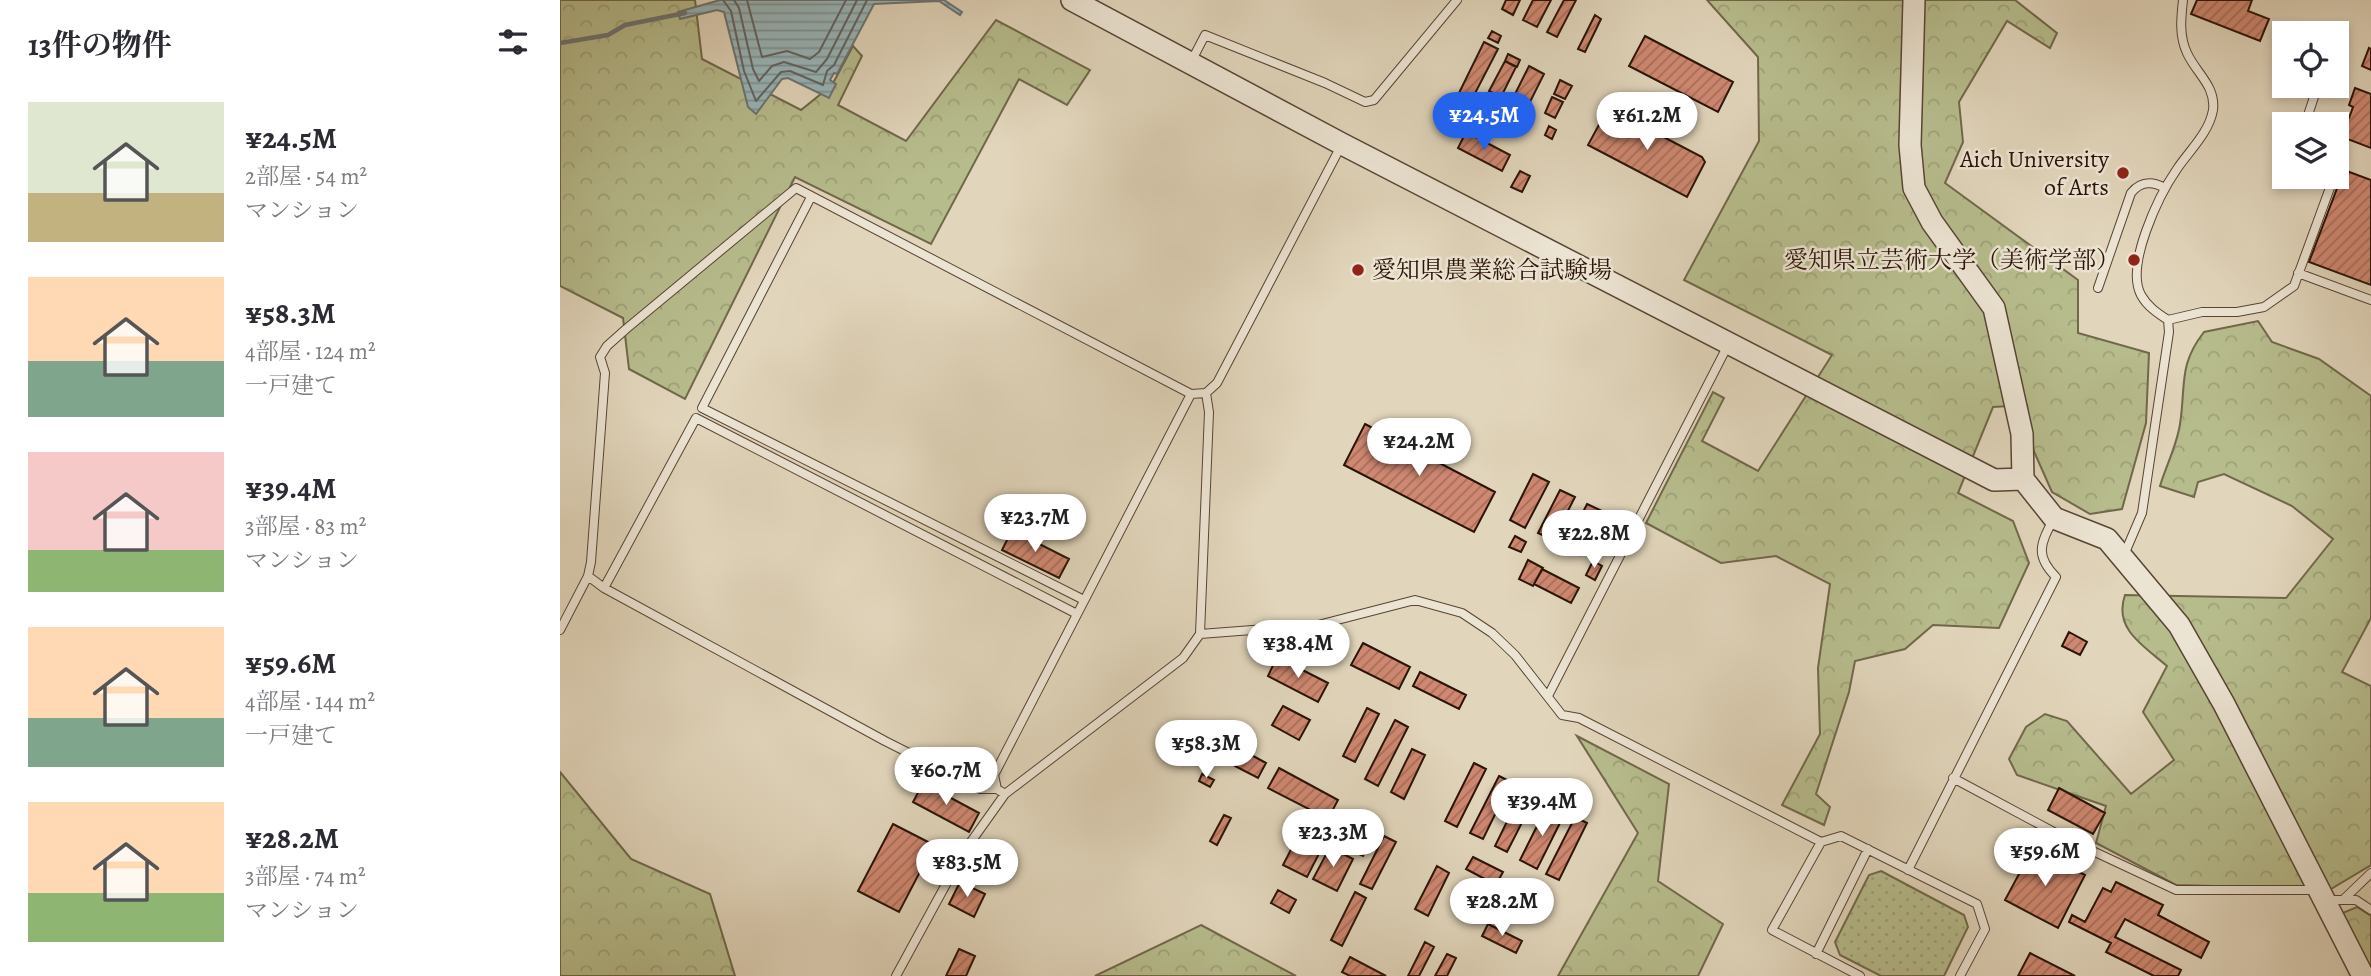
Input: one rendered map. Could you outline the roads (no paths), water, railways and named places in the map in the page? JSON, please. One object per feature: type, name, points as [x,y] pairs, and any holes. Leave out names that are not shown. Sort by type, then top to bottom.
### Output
[{"type":"street","points":[[1072,0],[1342,144],[1994,480],[2022,479]]},
{"type":"street","points":[[1914,0],[1910,145],[1914,188],[1932,222],[1994,309],[2022,434],[2022,479],[2054,517],[2107,539],[2179,625],[2224,704],[2363,976]]},
{"type":"lane","points":[[1190,64],[1205,35],[1365,102],[1374,100],[1457,0]]},
{"type":"lane","points":[[2168,320],[2147,304],[2140,293],[2136,278],[2153,214],[2165,188],[2203,135],[2213,110],[2210,87],[2192,63],[2183,43],[2183,0]]},
{"type":"lane","points":[[560,630],[588,576],[605,373],[600,357],[607,346],[636,320],[796,188],[1191,394],[1206,393],[1217,383],[1342,144]]},
{"type":"lane","points":[[2098,288],[2131,193],[2135,188],[2150,182],[2165,188]]},
{"type":"lane","points":[[2168,320],[2203,312],[2237,312],[2264,307],[2294,286],[2330,189]]},
{"type":"lane","points":[[811,197],[702,408],[1084,600]]},
{"type":"lane","points":[[2298,273],[2371,300]]},
{"type":"lane","points":[[2123,557],[2142,513],[2166,356],[2168,320]]},
{"type":"lane","points":[[1549,694],[1730,343]]},
{"type":"lane","points":[[896,976],[963,853],[1001,792],[1183,658],[1200,634],[1209,412],[1206,393]]},
{"type":"lane","points":[[1001,792],[994,775],[1191,394]]},
{"type":"lane","points":[[604,589],[696,418],[1077,614]]},
{"type":"lane","points":[[1908,870],[2056,577],[2044,565],[2041,543],[2054,517]]},
{"type":"lane","points":[[588,576],[604,589],[885,741],[980,789],[1001,792]]},
{"type":"lane","points":[[1200,634],[1318,625],[1415,600],[1462,613],[1492,634],[1515,655],[1549,694],[1562,715],[1579,718],[1821,842],[1841,836],[1977,904],[1984,929],[1960,976]]},
{"type":"lane","points":[[1954,778],[2065,838],[2176,890],[2321,895],[2356,900],[2371,910]]},
{"type":"lane","points":[[1821,842],[1772,930],[1860,976]]},
{"type":"lane","points":[[1816,954],[1868,849]]},
{"type":"lane","points":[[2345,898],[2371,873]]},
{"type":"water","points":[[720,0],[944,0],[962,12],[960,15],[939,1],[874,4],[837,74],[834,73],[830,80],[836,84],[829,98],[788,78],[782,79],[756,114],[748,107],[724,12],[717,10],[680,19],[678,12]]},
{"type":"waterway","points":[[560,43],[608,35],[625,25],[685,13]]},
{"type":"place","name":"Aich University of Arts","points":[[2123,173]]},
{"type":"place","name":"愛知県立芸術大学（美術学部）","points":[[2134,260]]},
{"type":"place","name":"愛知県農業総合試験場","points":[[1358,270]]}]
